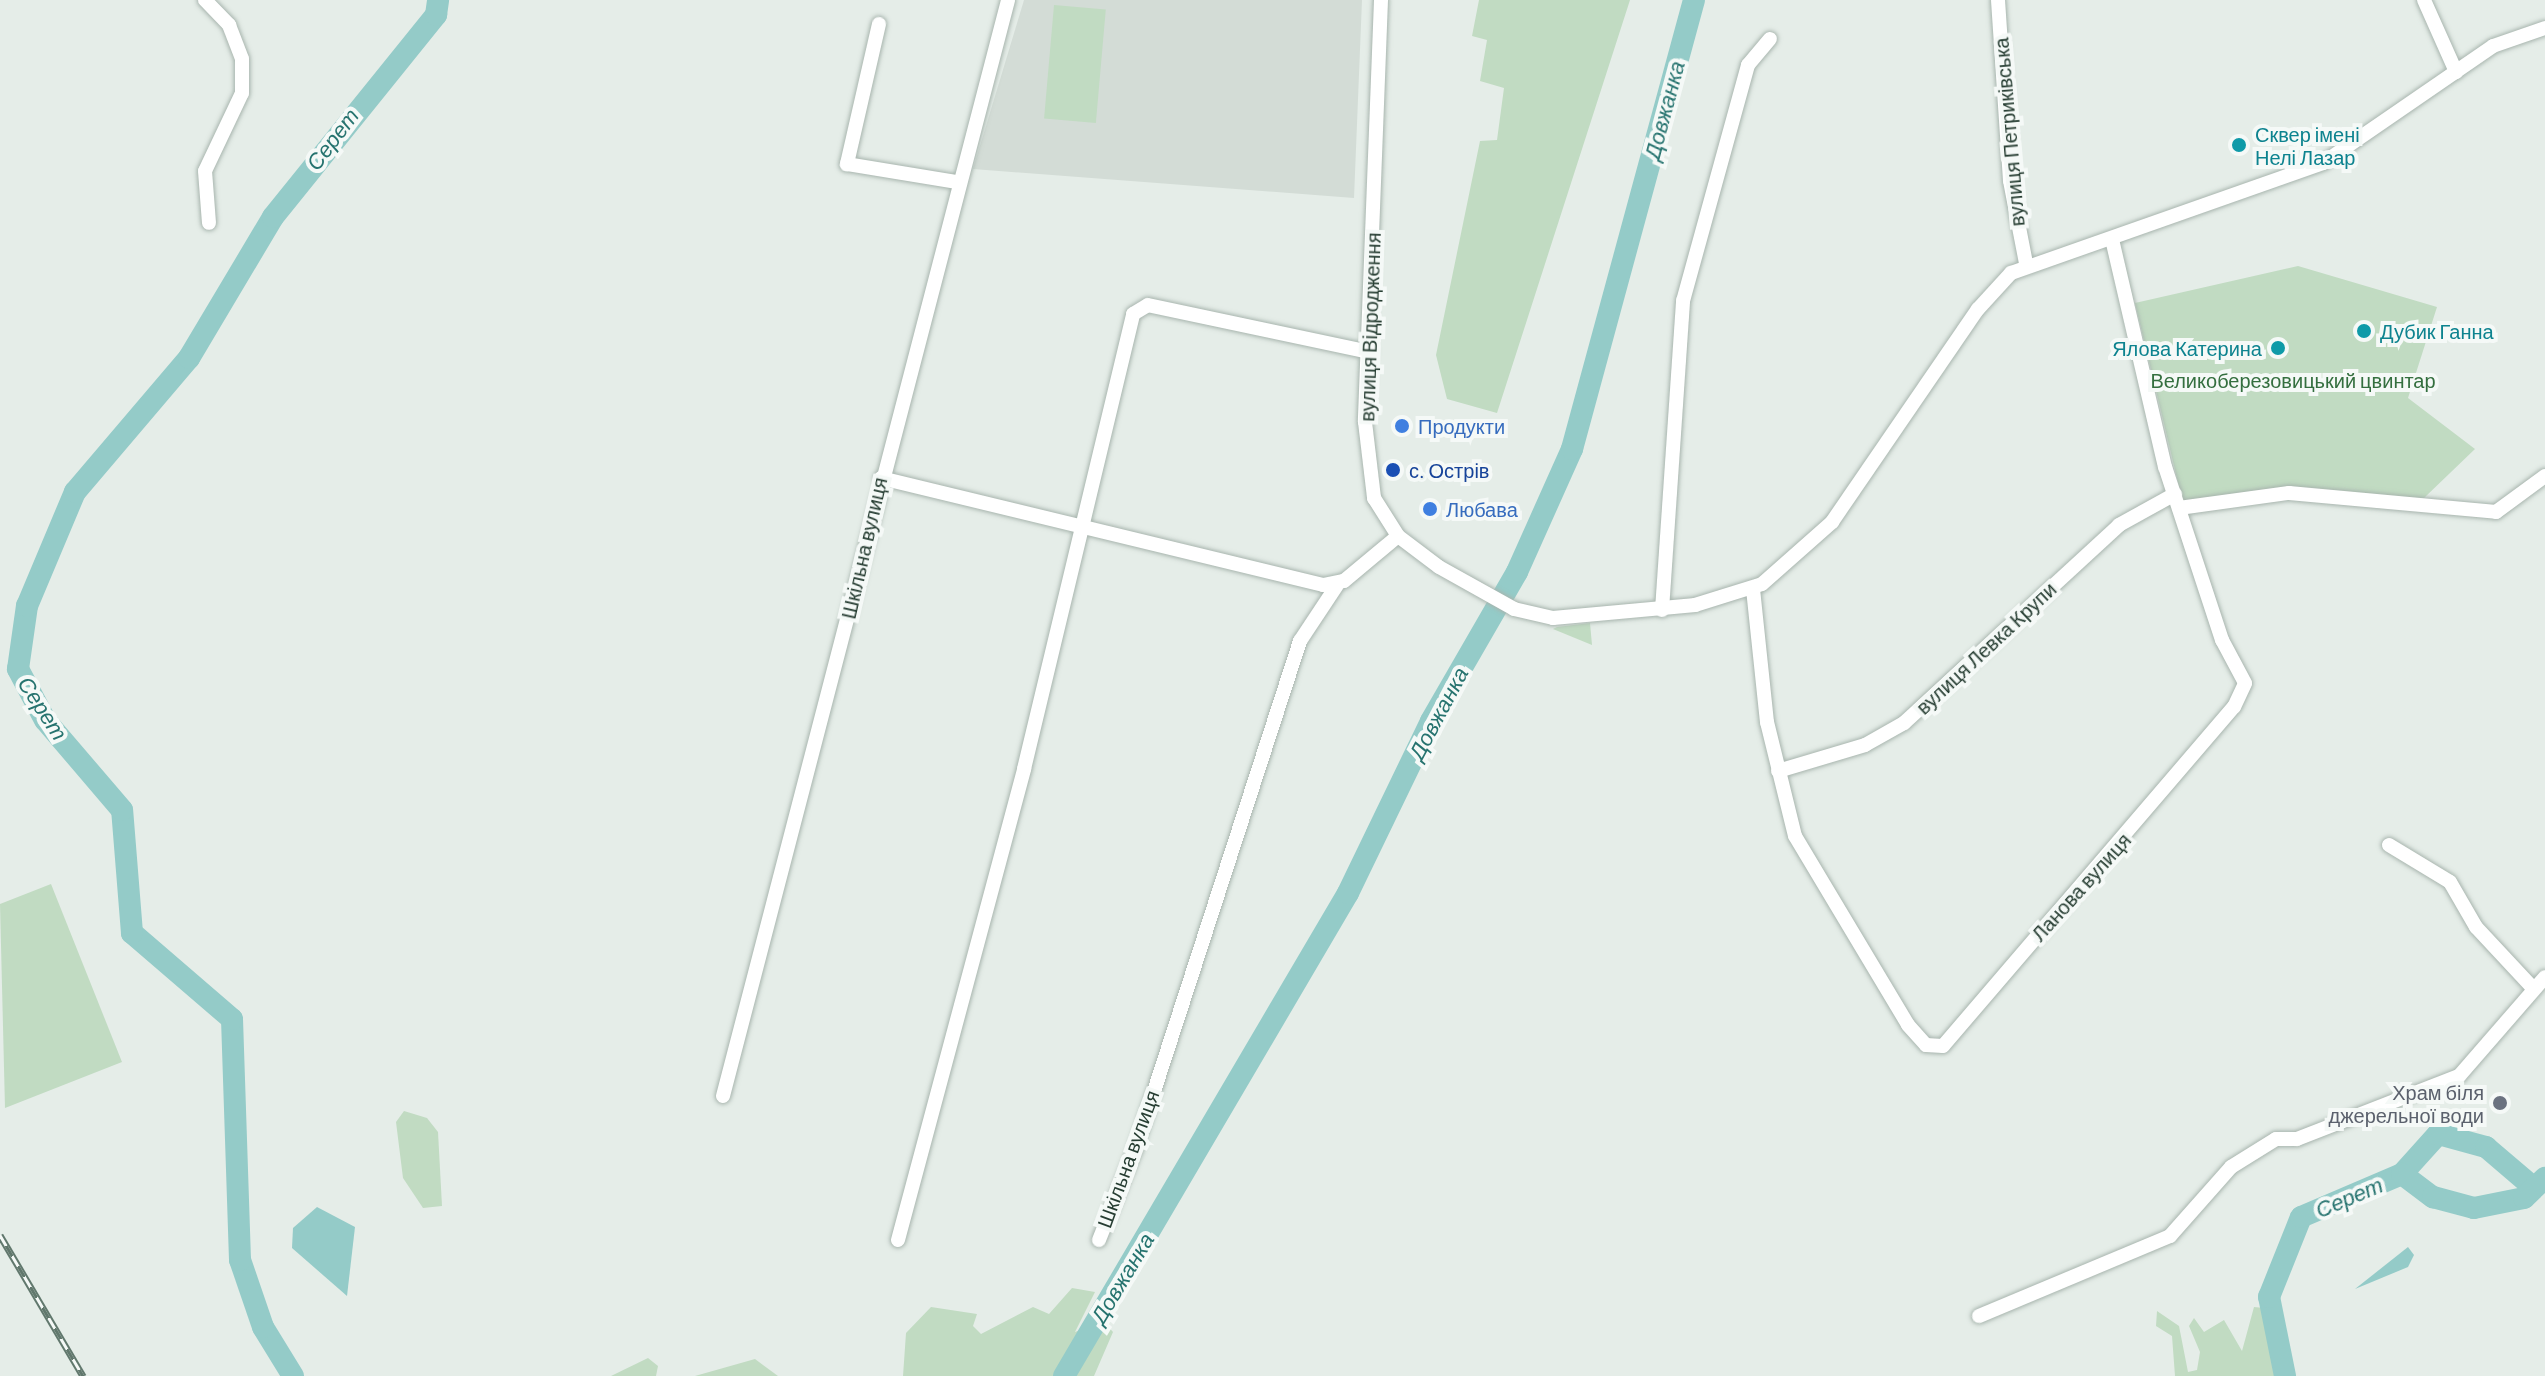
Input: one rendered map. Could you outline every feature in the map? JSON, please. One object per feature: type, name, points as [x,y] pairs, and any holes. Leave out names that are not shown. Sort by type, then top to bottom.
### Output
[{"type":"street","points":[[205,0],[229,25],[242,59],[242,93],[205,171],[209,223]]},
{"type":"street","name":"Шкільна вулиця","points":[[723,1096],[957,182],[1008,0]]},
{"type":"street","name":"вулиця Відродження","points":[[1381,0],[1366,470],[1379,509],[1398,536],[1488,596],[1514,609],[1553,618],[1662,610],[1695,605],[1753,589],[1784,570],[1832,522],[1978,309],[2026,263]]},
{"type":"street","name":"вулиця Петриківська","points":[[1998,0],[2010,181],[2026,263]]},
{"type":"street","points":[[2424,0],[2456,72]]},
{"type":"street","points":[[879,24],[847,164],[957,182]]},
{"type":"street","points":[[2026,263],[2112,240],[2323,163],[2493,46],[2545,28]]},
{"type":"street","points":[[1662,610],[1683,301],[1748,65],[1770,39]]},
{"type":"street","name":"Ланова вулиця","points":[[1753,589],[1778,771],[1795,836],[1824,893],[1908,1025],[1926,1045],[1943,1046],[2239,695],[2245,683],[2222,640],[2177,501],[2112,240]]},
{"type":"street","points":[[898,1240],[1083,525],[1129,325],[1140,308],[1369,352]]},
{"type":"street","points":[[2177,501],[2289,493],[2496,512],[2545,476]]},
{"type":"street","points":[[881,478],[1337,585]]},
{"type":"street","name":"вулиця Левка Крупи","points":[[1778,771],[1865,745],[1904,723],[2119,525],[2177,501]]},
{"type":"street","name":"Шкільна вулиця","points":[[1099,1240],[1135,1150],[1300,641],[1337,585],[1398,536]]},
{"type":"street","points":[[2389,845],[2450,882],[2476,927],[2531,986]]},
{"type":"street","points":[[1979,1316],[2170,1236],[2231,1167],[2276,1139],[2297,1139],[2459,1076],[2531,986],[2545,977]]},
{"type":"shaded area","points":[[1024,0],[1362,0],[1354,198],[973,169]]},
{"type":"green space","points":[[1479,0],[1630,0],[1497,413],[1447,399],[1436,355],[1480,141],[1497,140],[1504,88],[1480,81],[1487,40],[1472,36]]},
{"type":"green space","points":[[1054,5],[1106,10],[1096,123],[1044,119]]},
{"type":"green space","name":"Великоберезовицький цвинтар","points":[[2298,266],[2437,307],[2408,398],[2475,449],[2424,498],[2185,502],[2181,495],[2135,303]]},
{"type":"green space","points":[[1590,623],[1592,645],[1553,629],[1557,627]]},
{"type":"green space","points":[[51,884],[122,1062],[5,1108],[0,904]]},
{"type":"green space","points":[[404,1111],[427,1118],[438,1132],[442,1206],[423,1208],[403,1178],[396,1122]]},
{"type":"green space","points":[[1072,1288],[1095,1292],[1075,1332],[1103,1321],[1113,1332],[1094,1376],[903,1376],[906,1333],[931,1307],[977,1314],[973,1326],[981,1334],[1033,1307],[1049,1314]]},
{"type":"green space","points":[[2254,1307],[2264,1308],[2276,1376],[2175,1376],[2172,1336],[2156,1326],[2157,1311],[2179,1326],[2188,1372],[2197,1370],[2200,1352],[2189,1326],[2194,1318],[2204,1332],[2224,1320],[2242,1351]]},
{"type":"green space","points":[[648,1358],[658,1366],[656,1376],[611,1376]]},
{"type":"green space","points":[[755,1359],[778,1376],[695,1376]]},
{"type":"water","points":[[317,1207],[355,1227],[347,1296],[292,1248],[293,1228]]},
{"type":"water","points":[[2408,1247],[2414,1255],[2408,1267],[2355,1289]]},
{"type":"waterway","name":"Серет","points":[[293,1376],[263,1327],[240,1260],[232,1019],[132,933],[122,810],[45,720],[18,669],[27,606],[75,492],[189,358],[273,217],[436,15],[438,0]]},
{"type":"waterway","name":"Довжанка","points":[[1064,1376],[1348,893],[1431,721],[1517,572],[1572,449],[1694,0]]},
{"type":"waterway","points":[[2402,1174],[2438,1134],[2486,1147],[2534,1188]]},
{"type":"waterway","name":"Серет","points":[[2285,1376],[2269,1297],[2301,1217],[2402,1174],[2433,1197],[2474,1208],[2524,1198],[2545,1178]]},
{"type":"railway","points":[[0,1235],[83,1376]]},
{"type":"place","name":"Сквер імені Нелі Лазар","points":[[2239,145]]},
{"type":"place","name":"Дубик Ганна","points":[[2364,331]]},
{"type":"place","name":"Ялова Катерина","points":[[2278,348]]},
{"type":"place","name":"Продукти","points":[[1402,426]]},
{"type":"place","name":"с. Острів","points":[[1393,470]]},
{"type":"place","name":"Любава","points":[[1430,509]]},
{"type":"place","name":"Храм біля джерельної води","points":[[2500,1103]]}]
